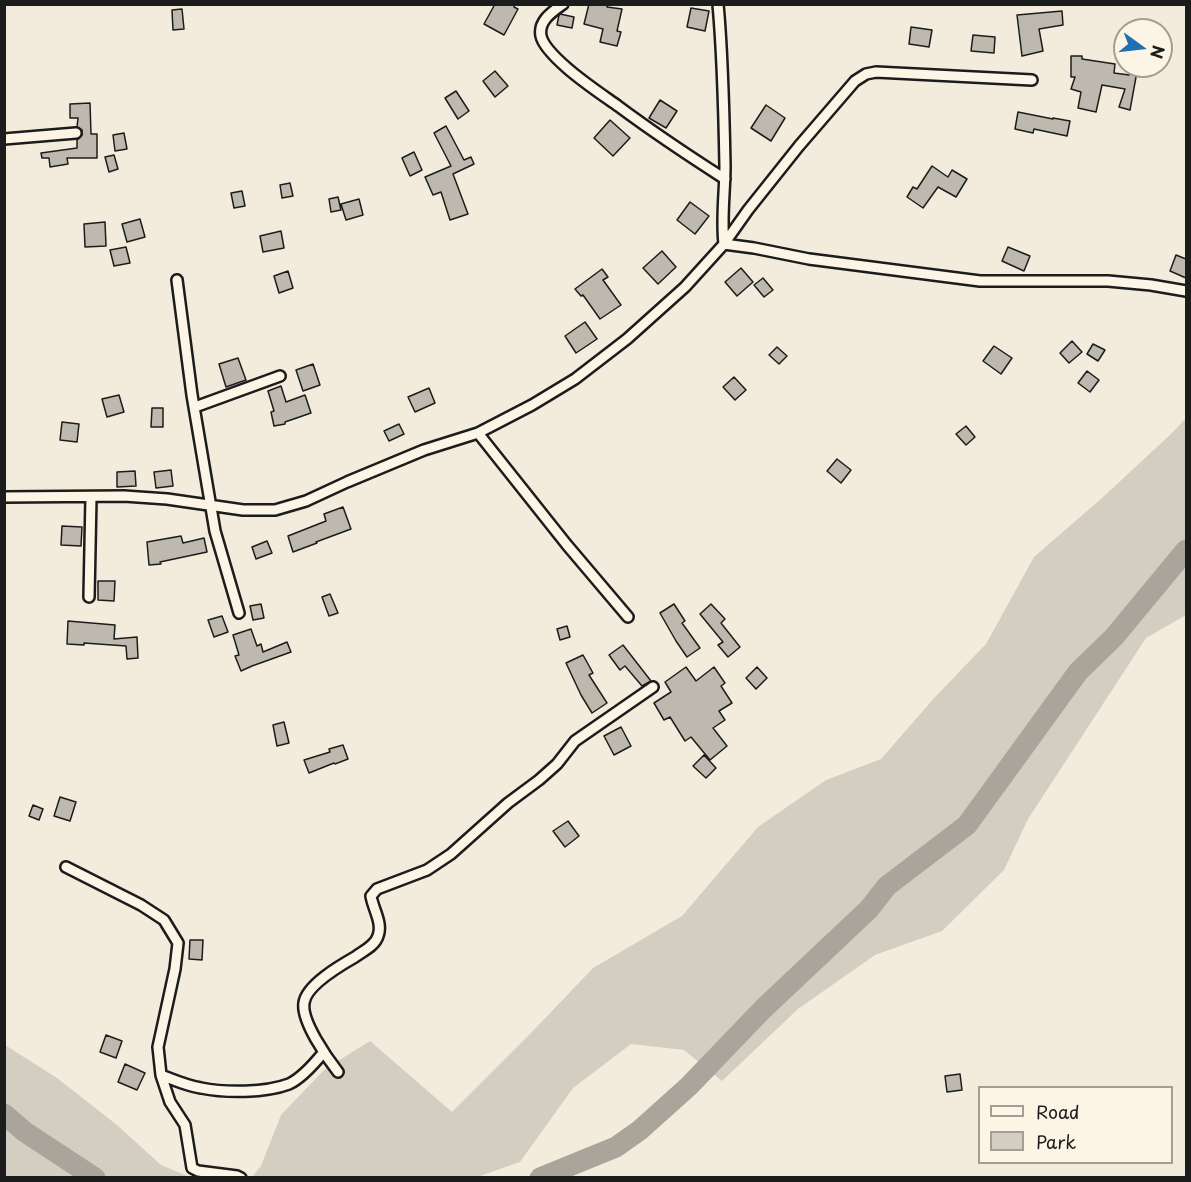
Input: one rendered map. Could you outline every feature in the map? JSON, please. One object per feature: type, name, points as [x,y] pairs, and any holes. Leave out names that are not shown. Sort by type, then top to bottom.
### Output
[{"type":"street","points":[[563,4],[550,13],[541,26],[541,38],[551,52],[567,68],[609,100],[724,179]]},
{"type":"street","points":[[718,4],[724,98],[724,244]]},
{"type":"street","points":[[4,497],[124,496],[167,499],[243,510],[275,510],[306,501],[424,450],[478,433],[532,405],[575,379],[627,339],[686,287],[724,244],[799,146],[855,81],[866,74],[876,72],[1032,80]]},
{"type":"street","points":[[4,139],[76,132]]},
{"type":"street","points":[[724,244],[809,259],[980,281],[1108,281],[1186,291]]},
{"type":"street","points":[[177,280],[192,395],[215,531],[239,613]]},
{"type":"street","points":[[195,407],[280,376]]},
{"type":"street","points":[[478,433],[628,617]]},
{"type":"street","points":[[89,597],[91,497]]},
{"type":"street","points":[[338,1072],[323,1053],[307,1020],[304,1003],[310,990],[336,968],[370,947],[378,937],[380,924],[372,906],[371,896],[377,889],[427,870],[451,854],[508,803],[557,764],[575,741],[653,687]]},
{"type":"street","points":[[66,867],[141,905],[164,920],[178,943],[175,969],[158,1047],[161,1075],[170,1102],[185,1125],[192,1168],[241,1178]]},
{"type":"street","points":[[161,1075],[201,1088],[231,1091],[258,1090],[290,1083],[309,1069],[323,1053]]},
{"type":"green space","points":[[1186,418],[1186,615],[1146,638],[1028,819],[1004,870],[942,931],[875,955],[798,1009],[722,1081],[684,1050],[631,1044],[573,1088],[520,1162],[477,1177],[251,1178],[261,1166],[281,1115],[325,1069],[370,1041],[452,1112],[593,968],[682,916],[758,827],[826,780],[881,759],[936,696],[986,644],[1034,557],[1102,498]]},
{"type":"green space","points":[[5,1045],[57,1078],[117,1125],[161,1165],[190,1177],[5,1177]]},
{"type":"building","points":[[495,4],[515,4],[514,7],[518,9],[504,35],[484,24]]},
{"type":"building","points":[[589,4],[608,4],[607,7],[622,9],[617,31],[621,32],[617,46],[600,42],[603,29],[584,24]]},
{"type":"building","points":[[691,8],[709,11],[705,31],[687,27]]},
{"type":"building","points":[[182,9],[184,29],[173,30],[172,10]]},
{"type":"building","points":[[1062,11],[1063,25],[1039,29],[1043,51],[1022,56],[1017,15]]},
{"type":"building","points":[[560,14],[574,17],[572,28],[557,25]]},
{"type":"building","points":[[911,27],[932,30],[929,47],[909,44]]},
{"type":"building","points":[[973,35],[995,37],[994,53],[971,51]]},
{"type":"building","points":[[1071,56],[1082,56],[1082,59],[1113,64],[1113,78],[1136,78],[1130,110],[1119,107],[1125,89],[1102,85],[1096,112],[1078,108],[1081,92],[1071,89],[1075,77],[1071,77]]},
{"type":"building","points":[[495,71],[508,86],[495,97],[483,81]]},
{"type":"building","points":[[456,91],[469,111],[458,119],[445,98]]},
{"type":"building","points":[[660,100],[677,111],[666,128],[649,118]]},
{"type":"building","points":[[90,103],[91,134],[97,134],[97,158],[67,158],[68,164],[50,167],[49,158],[42,158],[41,153],[77,148],[77,140],[82,135],[82,130],[77,127],[78,118],[70,118],[70,104]]},
{"type":"building","points":[[766,105],[785,118],[771,141],[751,128]]},
{"type":"building","points":[[1018,112],[1070,121],[1067,136],[1034,129],[1033,133],[1015,129]]},
{"type":"building","points":[[610,120],[630,138],[613,156],[594,138]]},
{"type":"building","points":[[446,126],[464,160],[471,157],[474,164],[453,174],[468,214],[450,220],[441,192],[433,195],[425,177],[451,166],[434,133]]},
{"type":"building","points":[[124,133],[127,149],[115,151],[113,135]]},
{"type":"building","points":[[414,152],[422,170],[410,176],[402,158]]},
{"type":"building","points":[[114,155],[118,169],[109,172],[105,157]]},
{"type":"building","points":[[932,166],[948,177],[952,170],[967,179],[956,197],[938,187],[923,208],[907,197],[913,187],[917,189]]},
{"type":"building","points":[[290,183],[293,196],[282,198],[280,185]]},
{"type":"building","points":[[242,191],[245,206],[234,208],[231,193]]},
{"type":"building","points":[[338,197],[341,210],[331,212],[329,199]]},
{"type":"building","points":[[359,199],[363,215],[346,220],[341,204]]},
{"type":"building","points":[[690,202],[709,216],[695,234],[677,220]]},
{"type":"building","points":[[140,219],[145,237],[127,242],[122,224]]},
{"type":"building","points":[[105,222],[106,246],[85,247],[84,224]]},
{"type":"building","points":[[281,231],[284,248],[263,252],[260,236]]},
{"type":"building","points":[[126,247],[130,263],[114,266],[110,250]]},
{"type":"building","points":[[1008,247],[1030,256],[1024,271],[1002,261]]},
{"type":"building","points":[[662,251],[676,267],[658,284],[643,268]]},
{"type":"building","points":[[1176,255],[1186,259],[1186,278],[1170,271]]},
{"type":"building","points":[[741,268],[753,282],[737,296],[725,282]]},
{"type":"building","points":[[602,269],[608,277],[603,280],[621,305],[600,319],[583,295],[581,296],[575,289]]},
{"type":"building","points":[[288,271],[293,288],[279,293],[274,276]]},
{"type":"building","points":[[763,278],[773,290],[764,297],[754,285]]},
{"type":"building","points":[[585,322],[597,339],[576,353],[565,336]]},
{"type":"building","points":[[1072,341],[1082,352],[1069,363],[1060,353]]},
{"type":"building","points":[[1093,344],[1105,350],[1098,361],[1087,354]]},
{"type":"building","points":[[994,346],[1012,358],[1001,374],[983,361]]},
{"type":"building","points":[[777,347],[787,356],[779,364],[769,355]]},
{"type":"building","points":[[238,358],[246,380],[226,387],[219,364]]},
{"type":"building","points":[[313,364],[320,385],[303,391],[296,370]]},
{"type":"building","points":[[1087,371],[1099,380],[1090,392],[1078,383]]},
{"type":"building","points":[[734,377],[746,390],[735,400],[723,387]]},
{"type":"building","points":[[281,386],[286,402],[305,395],[311,413],[274,426],[271,412],[274,411],[268,391]]},
{"type":"building","points":[[429,388],[435,403],[415,412],[408,397]]},
{"type":"building","points":[[119,395],[124,412],[107,417],[102,399]]},
{"type":"building","points":[[152,408],[163,408],[163,427],[151,427]]},
{"type":"building","points":[[62,422],[79,424],[77,442],[60,440]]},
{"type":"building","points":[[399,424],[404,434],[389,441],[384,431]]},
{"type":"building","points":[[966,426],[975,437],[966,445],[956,434]]},
{"type":"building","points":[[837,459],[851,470],[841,483],[827,471]]},
{"type":"building","points":[[171,470],[173,486],[156,488],[154,472]]},
{"type":"building","points":[[135,471],[136,486],[117,487],[117,472]]},
{"type":"building","points":[[343,507],[351,529],[293,552],[288,536],[326,521],[324,514]]},
{"type":"building","points":[[62,526],[82,527],[81,546],[61,545]]},
{"type":"building","points":[[181,536],[183,543],[204,538],[207,552],[149,565],[147,542]]},
{"type":"building","points":[[267,541],[272,553],[256,559],[252,547]]},
{"type":"building","points":[[98,581],[115,581],[114,601],[98,600]]},
{"type":"building","points":[[330,594],[338,613],[329,616],[322,597]]},
{"type":"building","points":[[261,604],[264,618],[253,620],[250,606]]},
{"type":"building","points":[[674,604],[685,621],[682,623],[700,648],[687,657],[660,613]]},
{"type":"building","points":[[711,604],[725,619],[721,623],[740,647],[728,657],[718,645],[723,642],[700,614]]},
{"type":"building","points":[[222,616],[228,632],[214,637],[208,620]]},
{"type":"building","points":[[68,621],[115,625],[114,639],[137,637],[138,658],[127,659],[126,646],[67,644]]},
{"type":"building","points":[[567,626],[570,637],[560,640],[557,629]]},
{"type":"building","points":[[251,629],[257,646],[261,644],[263,652],[287,642],[291,652],[241,671],[235,656],[239,655],[233,635]]},
{"type":"building","points":[[623,645],[651,681],[642,686],[625,666],[620,670],[609,655]]},
{"type":"building","points":[[583,655],[593,673],[589,675],[607,703],[592,713],[566,663]]},
{"type":"building","points":[[686,667],[696,681],[714,667],[725,683],[721,686],[732,703],[719,711],[725,720],[713,728],[727,746],[710,760],[691,737],[685,741],[670,717],[664,720],[654,703],[671,692],[665,682]]},
{"type":"building","points":[[757,667],[767,678],[756,689],[746,678]]},
{"type":"building","points":[[284,722],[289,743],[277,746],[273,725]]},
{"type":"building","points":[[621,727],[631,746],[614,755],[604,736]]},
{"type":"building","points":[[343,745],[348,759],[309,773],[304,760],[330,752],[329,749]]},
{"type":"building","points":[[704,755],[716,768],[706,778],[693,766]]},
{"type":"building","points":[[60,797],[76,802],[70,821],[54,816]]},
{"type":"building","points":[[33,805],[43,809],[39,820],[29,816]]},
{"type":"building","points":[[568,821],[579,836],[565,847],[553,831]]},
{"type":"building","points":[[190,940],[203,940],[202,960],[189,959]]},
{"type":"building","points":[[106,1035],[122,1041],[116,1058],[100,1052]]},
{"type":"building","points":[[125,1064],[145,1073],[137,1090],[118,1082]]},
{"type":"building","points":[[960,1074],[962,1090],[947,1092],[945,1076]]},
{"type":"waterway","points":[[540,1178],[616,1147],[640,1130],[689,1086],[763,1009],[869,909],[887,886],[967,825],[1078,672],[1114,637],[1186,550]]},
{"type":"waterway","points":[[4,1114],[25,1132],[95,1178]]}]
